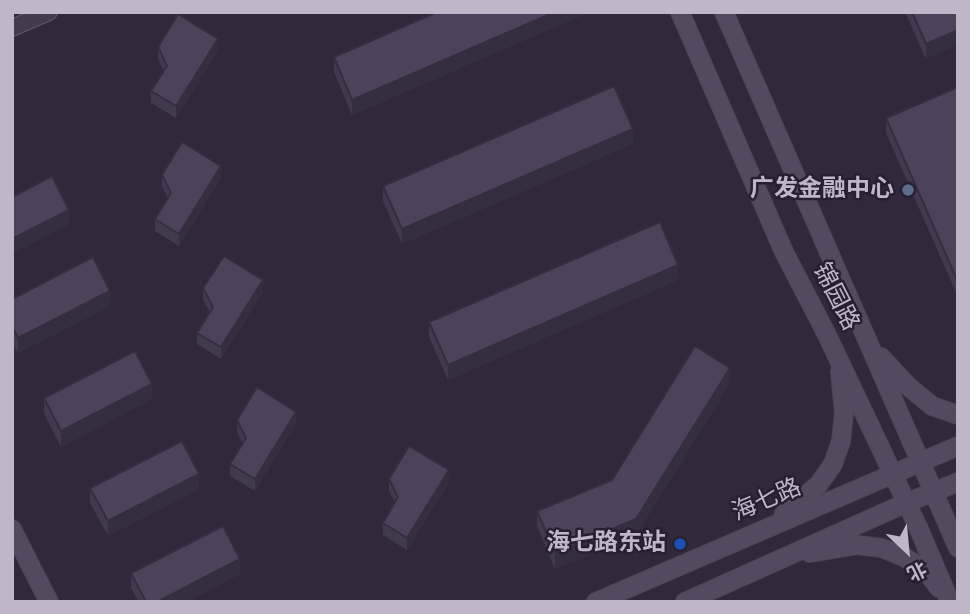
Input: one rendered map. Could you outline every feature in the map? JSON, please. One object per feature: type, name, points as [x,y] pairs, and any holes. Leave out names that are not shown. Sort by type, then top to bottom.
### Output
[{"type":"main road","name":"锦园路","points":[[680,12],[784,252],[840,362],[950,602]]},
{"type":"main road","name":"锦园路","points":[[724,12],[958,548]]},
{"type":"main road","points":[[871,347],[908,386],[932,406],[958,415]]},
{"type":"main road","points":[[769,526],[819,484],[833,464],[841,441],[844,413],[840,362]]},
{"type":"main road","name":"海七路","points":[[596,602],[958,446]]},
{"type":"main road","points":[[685,602],[958,482]]},
{"type":"main road","points":[[12,512],[15,534],[49,602]]},
{"type":"main road","points":[[782,558],[857,545],[882,548],[904,557],[926,571],[950,602]]},
{"type":"street","points":[[12,29],[49,12]]},
{"type":"building","points":[[437,12],[555,12],[352,100],[334,57]]},
{"type":"building","points":[[912,12],[958,12],[958,30],[926,44]]},
{"type":"building","points":[[178,14],[218,39],[176,106],[151,91],[167,66],[158,47]]},
{"type":"building","points":[[614,86],[633,129],[402,229],[383,186]]},
{"type":"building","points":[[958,87],[958,282],[886,118]]},
{"type":"building","points":[[182,142],[221,166],[179,234],[155,219],[171,193],[162,175]]},
{"type":"building","points":[[52,176],[69,210],[12,239],[12,197]]},
{"type":"building","points":[[660,222],[678,265],[448,365],[429,322]]},
{"type":"building","points":[[224,256],[263,280],[221,347],[197,333],[213,307],[203,288]]},
{"type":"building","points":[[93,257],[110,291],[18,338],[12,326],[12,299]]},
{"type":"building","points":[[695,346],[730,368],[636,519],[555,553],[537,511],[612,480]]},
{"type":"building","points":[[135,351],[152,384],[61,431],[44,398]]},
{"type":"building","points":[[257,387],[296,412],[255,479],[230,464],[246,438],[237,420]]},
{"type":"building","points":[[182,441],[199,474],[108,521],[90,488]]},
{"type":"building","points":[[409,446],[449,470],[407,538],[383,523],[398,497],[389,479]]},
{"type":"building","points":[[223,526],[240,559],[157,602],[146,602],[131,573]]},
{"type":"place","name":"广发金融中心","points":[[908,190]]},
{"type":"place","name":"海七路东站","points":[[680,544]]}]
